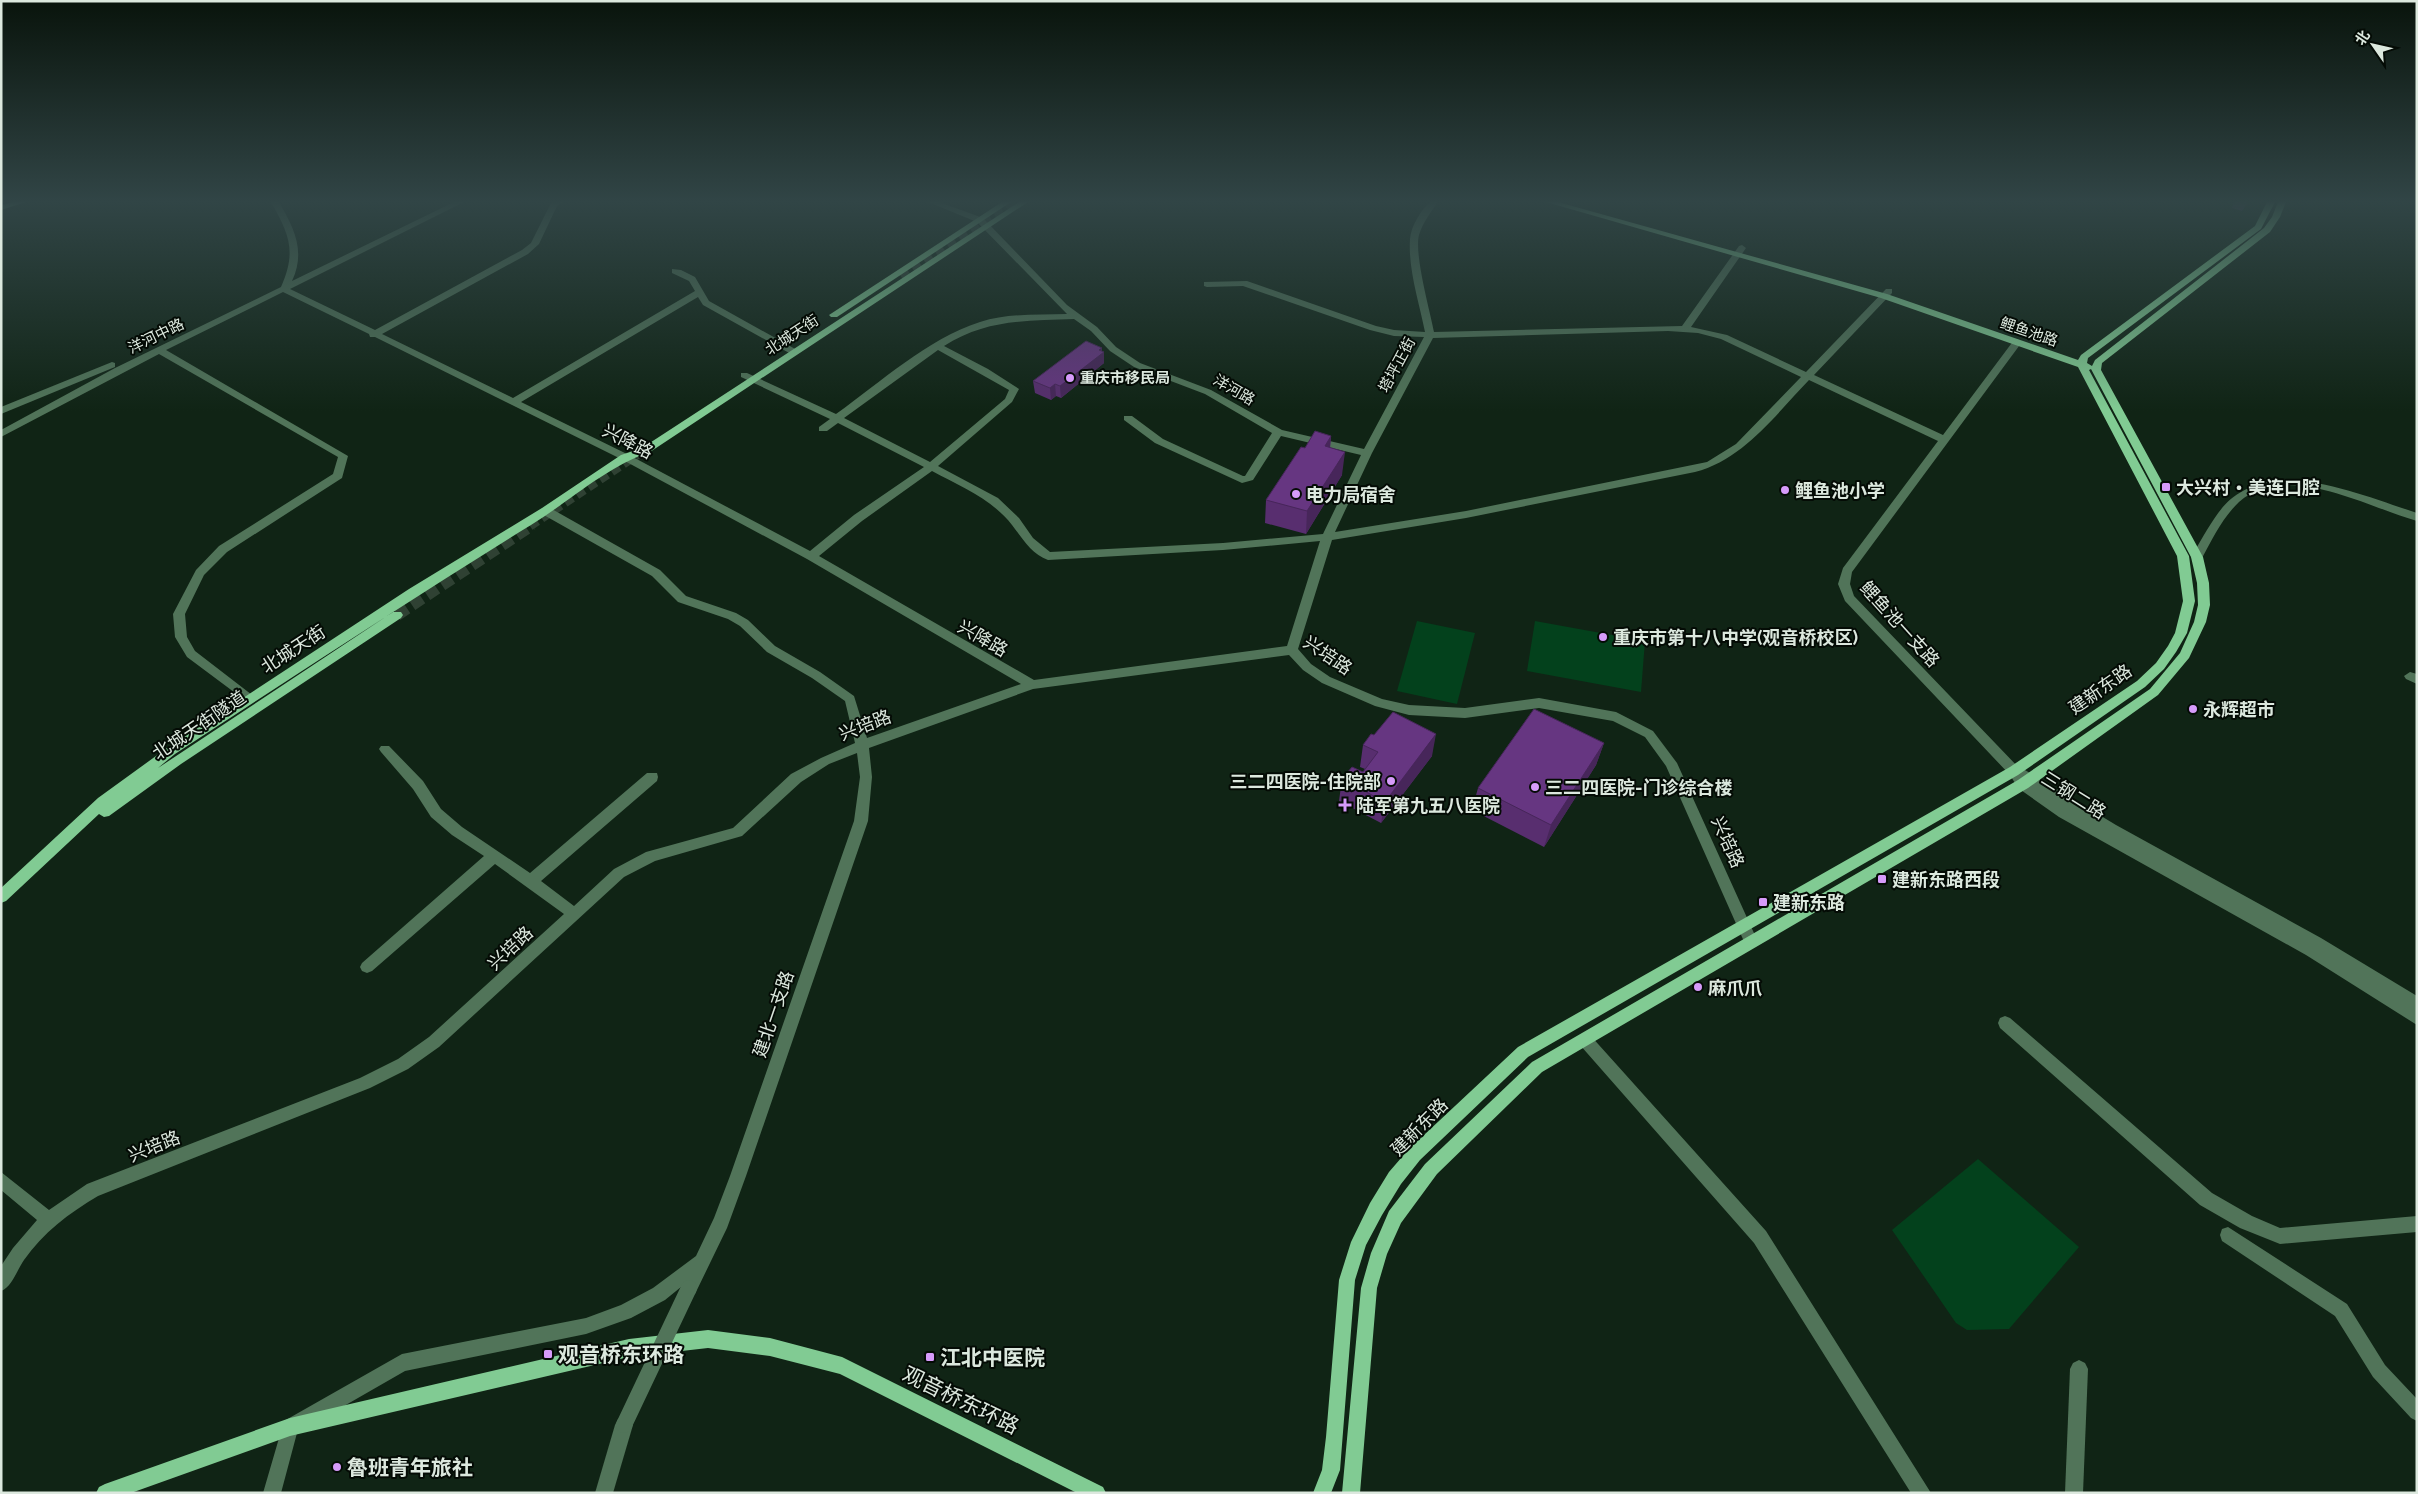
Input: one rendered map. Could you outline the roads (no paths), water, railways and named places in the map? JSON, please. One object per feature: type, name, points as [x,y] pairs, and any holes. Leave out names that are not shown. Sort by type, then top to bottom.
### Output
[{"type":"main road","name":"北城天街","points":[[1,897],[49,852],[134,778],[250,698],[413,592],[546,511],[625,457],[646,450],[748,377],[909,272]]},
{"type":"main road","name":"鲤鱼池路","points":[[1812,272],[1886,293],[2097,366]]},
{"type":"main road","points":[[2083,361],[2200,272]]},
{"type":"main road","points":[[2097,366],[2215,272]]},
{"type":"main road","name":"鲤鱼池路","points":[[1886,293],[2017,342],[2083,361]]},
{"type":"main road","name":"建新东路","points":[[1322,1493],[1331,1470],[1335,1437],[1347,1280],[1359,1242],[1376,1209],[1395,1178],[1414,1155],[1524,1052],[2014,771],[2141,684],[2160,666],[2181,633],[2189,601],[2183,556],[2083,361]]},
{"type":"main road","name":"建新东路","points":[[1351,1493],[1369,1288],[1379,1253],[1395,1217],[1430,1169],[1538,1067],[2027,782],[2154,692],[2185,655],[2200,622],[2204,605],[2203,583],[2197,558],[2097,366]]},
{"type":"main road","name":"北城天街隧道","points":[[49,852],[152,777],[397,615]]},
{"type":"main road","name":"观音桥东环路","points":[[105,1493],[290,1427],[628,1348],[708,1339],[770,1347],[842,1366],[1097,1493]]},
{"type":"street","points":[[286,284],[290,272]]},
{"type":"street","name":"洋河中路","points":[[1,411],[159,350],[310,272]]},
{"type":"street","name":"洋河中路","points":[[1,434],[114,368],[312,272]]},
{"type":"street","points":[[373,334],[488,272]]},
{"type":"street","points":[[678,272],[694,280],[698,286],[698,293],[706,304],[789,350]]},
{"type":"street","name":"洋河路","points":[[1029,272],[1114,349],[1137,365],[1208,392],[1278,432],[1305,440],[1367,453]]},
{"type":"street","name":"塔坪正街","points":[[1367,453],[1430,335],[1418,272]]},
{"type":"street","points":[[1685,329],[1725,272]]},
{"type":"street","points":[[1207,284],[1244,283],[1373,328],[1394,333],[1430,335],[1668,328],[1685,329],[1724,337],[1945,440]]},
{"type":"street","name":"兴降路","points":[[286,284],[373,334],[625,457],[811,556],[1032,685]]},
{"type":"street","points":[[514,402],[698,293]]},
{"type":"street","points":[[748,377],[838,418],[994,500],[1015,521],[1029,541],[1048,556],[1326,537],[1478,512],[1695,470],[1711,464],[1740,446],[1886,293]]},
{"type":"street","points":[[823,430],[952,337],[983,324],[1007,319],[1076,316]]},
{"type":"street","name":"鲤鱼池一支路","points":[[2014,771],[1853,604],[1845,590],[1844,584],[1848,571],[2017,342]]},
{"type":"street","points":[[811,556],[858,518],[932,466],[1009,400],[1014,390],[985,371],[937,346]]},
{"type":"street","points":[[159,350],[343,456],[338,476],[223,549],[200,573],[179,614],[181,637],[191,654],[250,698]]},
{"type":"street","points":[[1,420],[114,368]]},
{"type":"street","points":[[1,426],[114,368]]},
{"type":"street","points":[[1128,418],[1159,441],[1242,480],[1249,478],[1278,432]]},
{"type":"street","points":[[1292,650],[1326,537],[1367,453]]},
{"type":"street","points":[[2197,558],[2232,504],[2240,496],[2265,485],[2286,482],[2316,485],[2416,516]]},
{"type":"street","name":"建北一支路","points":[[546,511],[656,574],[682,598],[732,616],[744,623],[771,649],[843,692],[853,705],[862,746],[866,777],[861,821],[738,1176],[703,1260],[624,1425],[604,1493]]},
{"type":"street","name":"兴培路","points":[[1,1283],[32,1235],[48,1219],[70,1202],[93,1190],[365,1083],[403,1064],[434,1042],[573,914],[630,866],[651,856],[737,832],[786,786],[810,769],[862,746],[1032,685],[1292,650],[1307,667],[1326,680],[1372,700],[1409,710],[1437,714],[1539,703],[1616,717],[1634,724],[1649,734],[1671,763],[1751,942]]},
{"type":"street","points":[[385,749],[418,785],[436,812],[457,831],[532,881],[573,914]]},
{"type":"street","name":"三钢二路","points":[[2014,771],[2064,813],[2311,951],[2417,1018]]},
{"type":"street","points":[[532,881],[652,777]]},
{"type":"street","name":"三钢二路","points":[[2027,782],[2316,942],[2417,1004]]},
{"type":"street","points":[[367,967],[494,856]]},
{"type":"street","points":[[2005,1022],[2206,1200],[2246,1222],[2280,1236],[2417,1224]]},
{"type":"street","points":[[1585,1040],[1760,1237],[1922,1493]]},
{"type":"street","points":[[1,1180],[48,1219]]},
{"type":"street","points":[[2228,1234],[2341,1310],[2379,1371],[2417,1412]]},
{"type":"street","points":[[272,1493],[290,1427],[402,1363],[586,1326],[625,1312],[659,1294],[703,1260]]},
{"type":"street","points":[[2074,1493],[2079,1369]]},
{"type":"tunnel","points":[[902,278],[912,272]]},
{"type":"tunnel","points":[[530,526],[640,453]]},
{"type":"tunnel","points":[[397,615],[532,525]]},
{"type":"place","name":"重庆市移民局","points":[[1070,378]]},
{"type":"place","name":"大兴村‧美连口腔","points":[[2166,487]]},
{"type":"place","name":"鲤鱼池小学","points":[[1785,490]]},
{"type":"place","name":"电力局宿舍","points":[[1296,494]]},
{"type":"place","name":"重庆市第十八中学(观音桥校区)","points":[[1603,637]]},
{"type":"place","name":"永辉超市","points":[[2193,709]]},
{"type":"place","name":"三二四医院-住院部","points":[[1391,781]]},
{"type":"place","name":"三二四医院-门诊综合楼","points":[[1535,787]]},
{"type":"place","name":"陆军第九五八医院","points":[[1345,805]]},
{"type":"place","name":"建新东路西段","points":[[1882,879]]},
{"type":"place","name":"建新东路","points":[[1763,902]]},
{"type":"place","name":"麻爪爪","points":[[1698,987]]},
{"type":"place","name":"观音桥东环路","points":[[548,1354]]},
{"type":"place","name":"江北中医院","points":[[930,1357]]},
{"type":"place","name":"魯班青年旅社","points":[[337,1467]]}]
